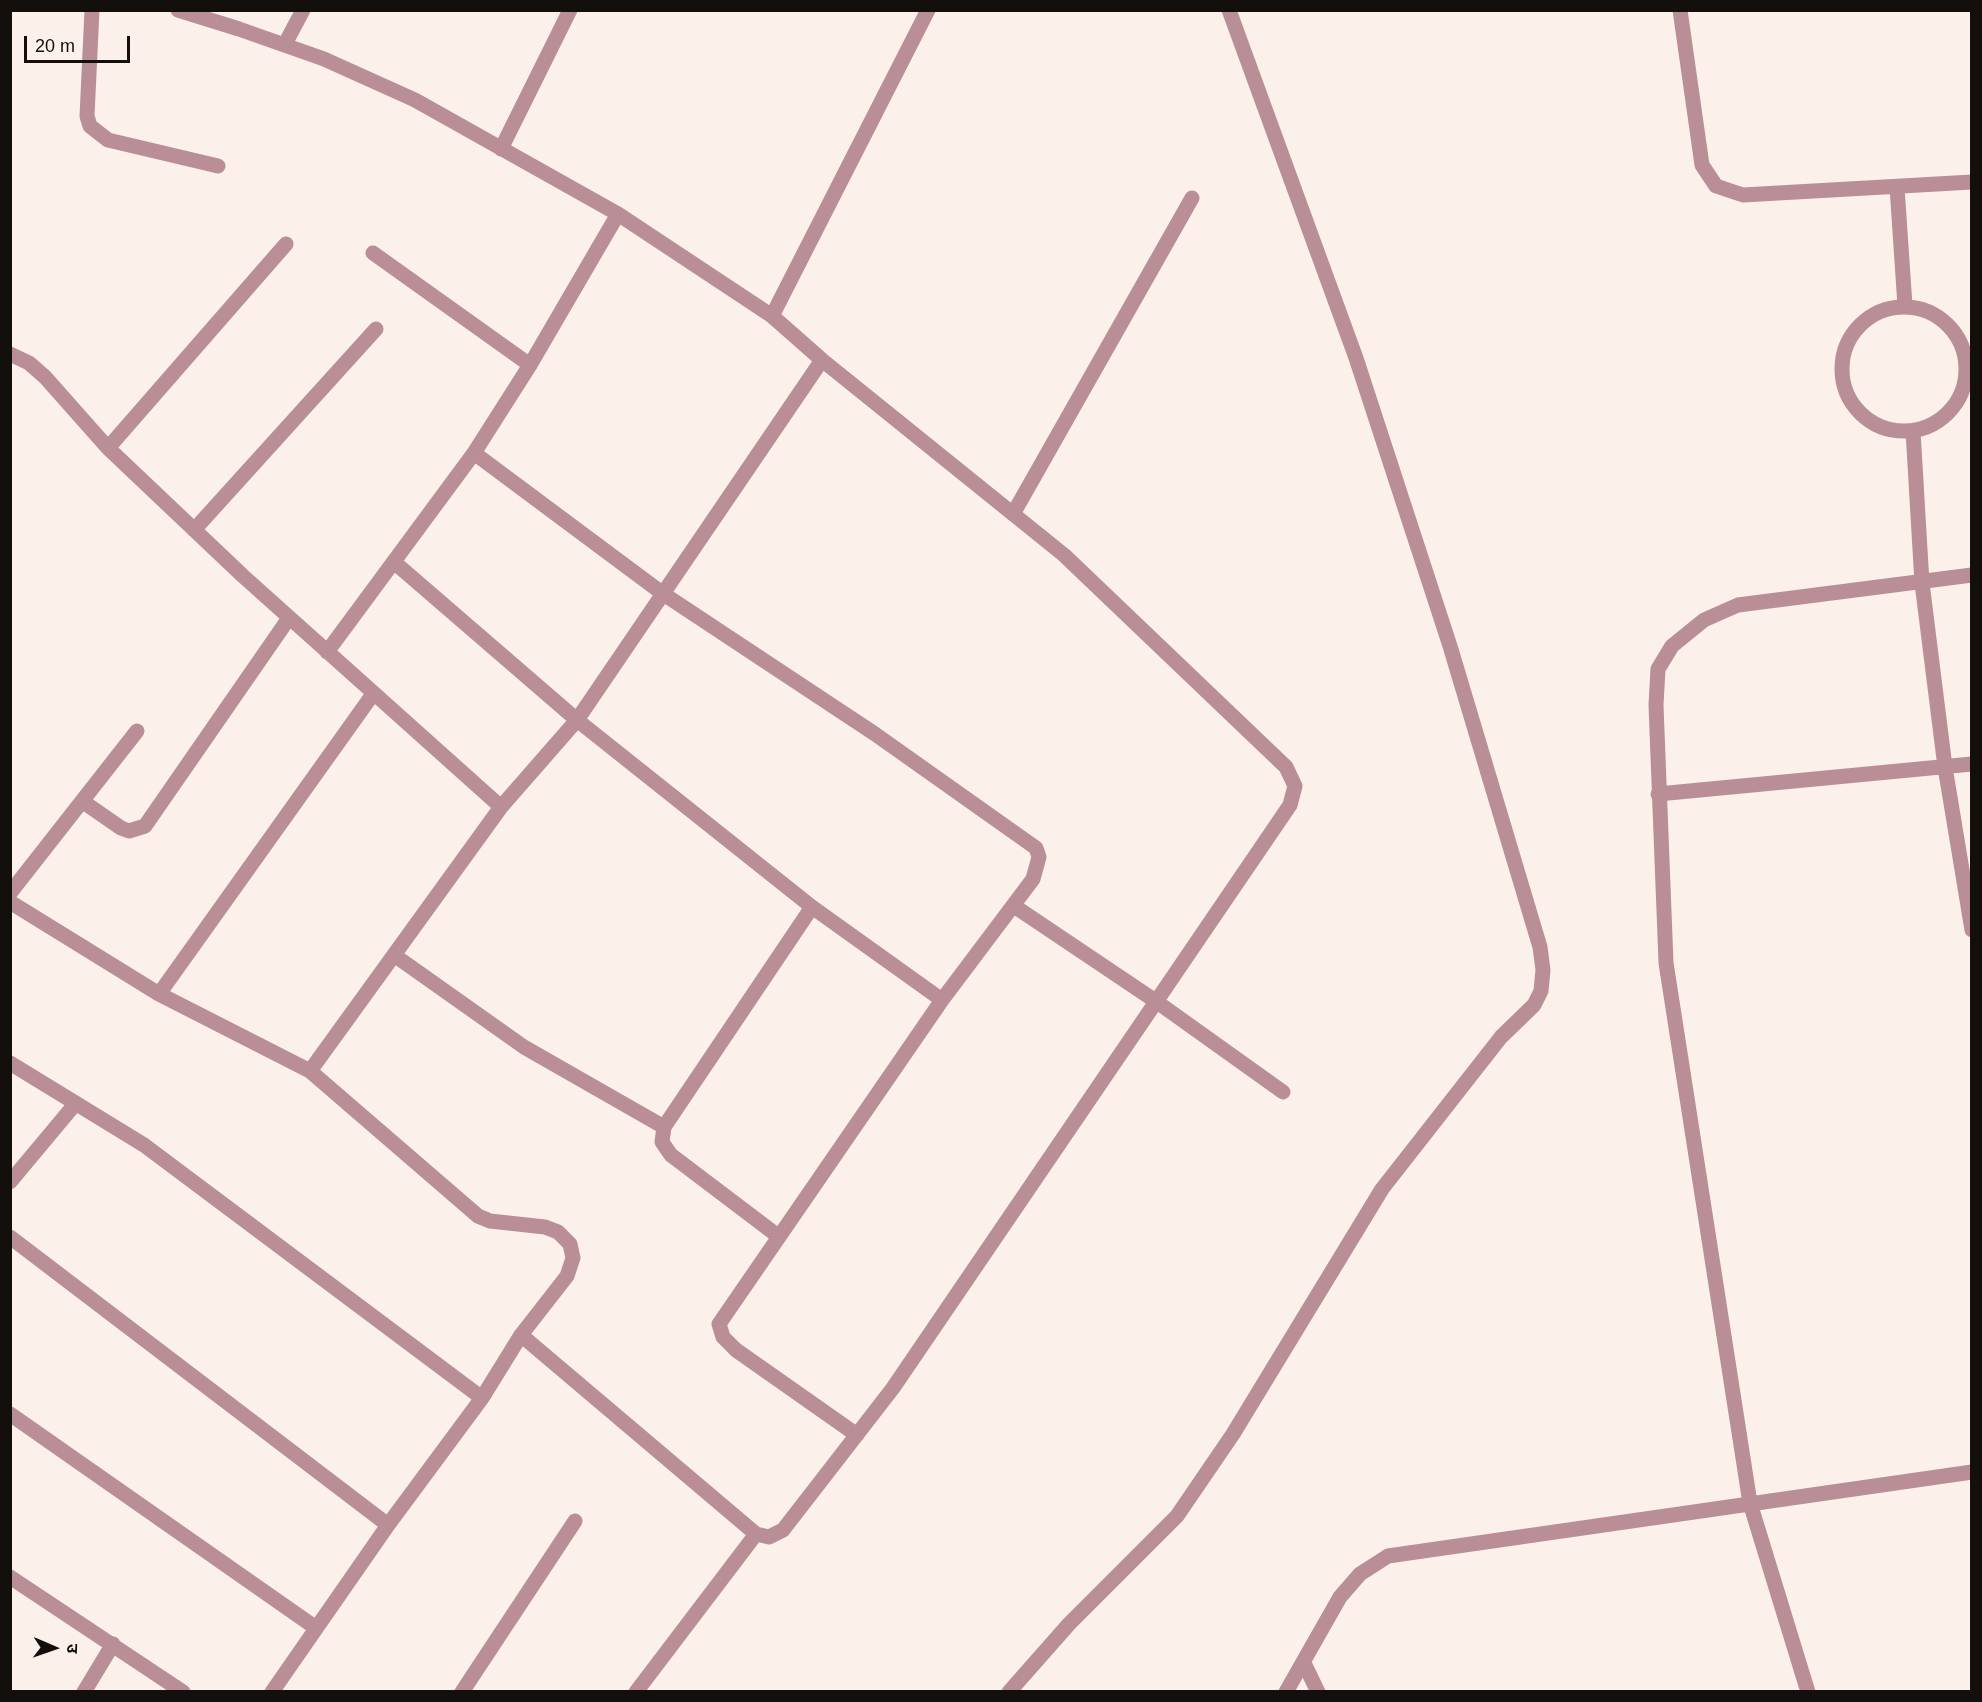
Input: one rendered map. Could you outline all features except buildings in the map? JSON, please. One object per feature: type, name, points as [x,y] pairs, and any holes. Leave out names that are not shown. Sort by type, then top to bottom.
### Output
[{"type":"street","points":[[92,10],[87,116],[90,126],[108,140],[218,166]]},
{"type":"street","points":[[177,10],[324,58],[415,100],[618,214],[772,316],[822,360],[1064,555],[1286,767],[1295,786],[1290,805],[893,1388],[783,1530],[769,1537],[756,1534],[521,1335]]},
{"type":"street","points":[[285,44],[303,10]]},
{"type":"street","points":[[501,150],[570,10]]},
{"type":"street","points":[[772,316],[928,10]]},
{"type":"street","points":[[1010,1692],[1068,1624],[1177,1516],[1233,1434],[1382,1189],[1501,1037],[1534,1005],[1541,991],[1543,970],[1540,947],[1450,646],[1356,358],[1229,10]]},
{"type":"street","points":[[1680,10],[1702,165],[1716,186],[1743,195],[1971,182]]},
{"type":"street","points":[[1898,187],[1905,306]]},
{"type":"street","points":[[1013,514],[1192,198]]},
{"type":"street","points":[[327,652],[474,453],[530,365],[618,214]]},
{"type":"street","points":[[108,448],[286,244]]},
{"type":"street","points":[[373,253],[530,365]]},
{"type":"street","points":[[1905,306],[1924,310],[1948,326],[1964,350],[1969,369],[1957,403],[1945,417],[1930,426],[1913,431],[1893,431],[1873,424],[1857,411],[1846,394],[1841,373],[1843,353],[1852,334],[1859,326],[1866,319],[1884,310],[1905,306]]},
{"type":"street","points":[[194,530],[376,330]]},
{"type":"street","points":[[10,354],[29,363],[45,377],[108,448],[194,530],[373,694],[501,807]]},
{"type":"street","points":[[310,1071],[501,807],[577,720],[822,360]]},
{"type":"street","points":[[1913,431],[1922,583],[1945,767],[1971,930]]},
{"type":"street","points":[[474,453],[662,593],[874,734],[1036,848],[1039,857],[1037,868],[1014,906],[942,1000],[725,1311],[719,1324],[723,1336],[736,1350],[857,1435]]},
{"type":"street","points":[[394,562],[577,720],[812,907],[942,1000]]},
{"type":"street","points":[[1808,1692],[1750,1503],[1666,963],[1658,794],[1656,705],[1658,669],[1672,646],[1704,620],[1738,605],[1971,575]]},
{"type":"street","points":[[82,801],[121,828],[129,831],[145,826],[289,618]]},
{"type":"street","points":[[159,994],[373,694]]},
{"type":"street","points":[[10,893],[137,731]]},
{"type":"street","points":[[1658,794],[1971,764]]},
{"type":"street","points":[[10,902],[159,994],[310,1071],[478,1216],[499,1222],[545,1227],[558,1232],[570,1244],[573,1258],[567,1276],[521,1335],[482,1398],[388,1525],[272,1692]]},
{"type":"street","points":[[1014,906],[1157,1002],[1283,1092]]},
{"type":"street","points":[[778,1236],[671,1155],[662,1142],[664,1127],[812,907]]},
{"type":"street","points":[[394,955],[524,1047],[664,1127]]},
{"type":"street","points":[[10,1063],[144,1145],[482,1398]]},
{"type":"street","points":[[10,1182],[76,1103]]},
{"type":"street","points":[[10,1237],[388,1525]]},
{"type":"street","points":[[10,1414],[316,1628]]},
{"type":"street","points":[[1286,1692],[1340,1597],[1360,1574],[1388,1556],[1971,1472]]},
{"type":"street","points":[[462,1692],[575,1521]]},
{"type":"street","points":[[636,1692],[756,1534]]},
{"type":"street","points":[[10,1577],[183,1692]]},
{"type":"street","points":[[84,1692],[113,1644]]},
{"type":"street","points":[[1304,1663],[1318,1692]]}]
